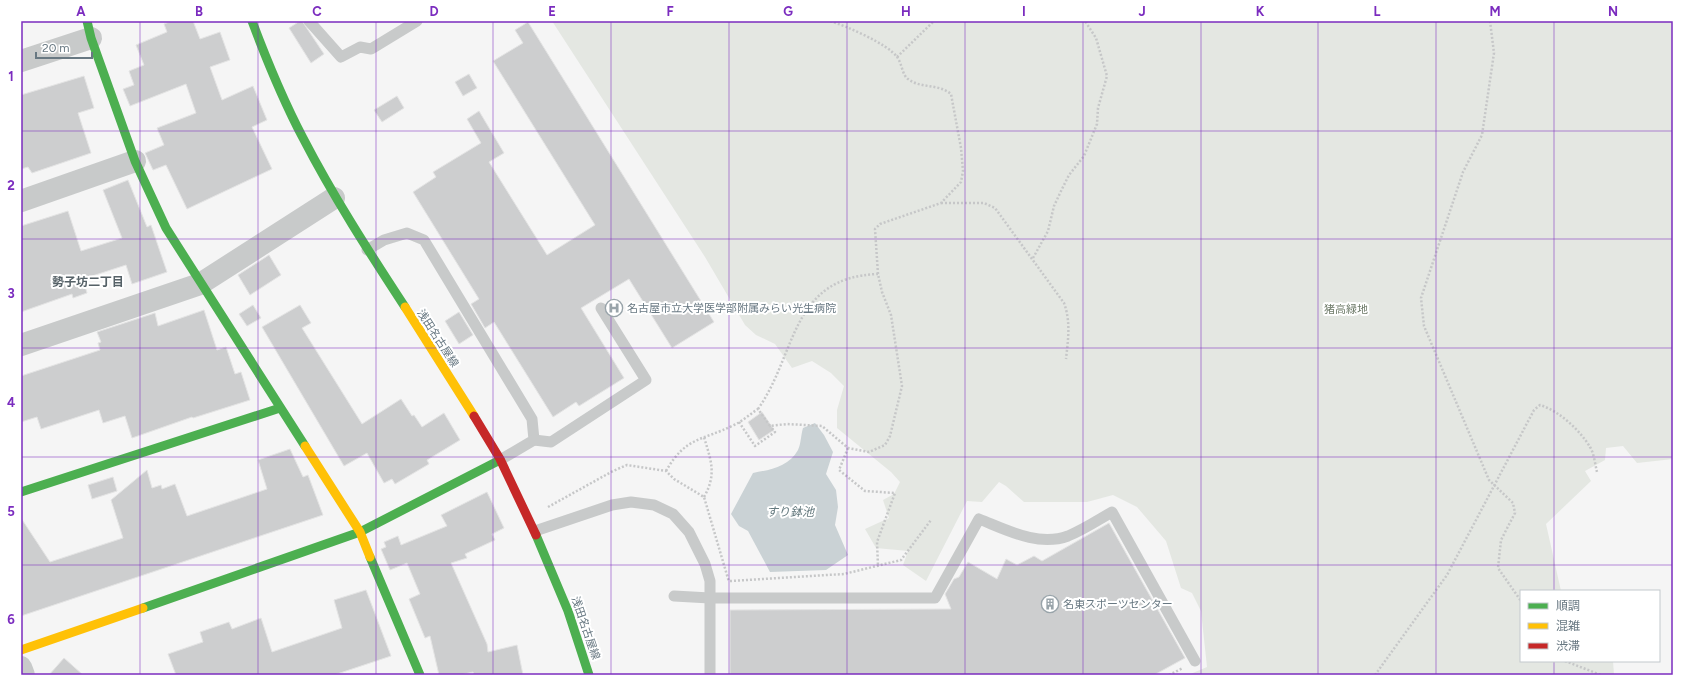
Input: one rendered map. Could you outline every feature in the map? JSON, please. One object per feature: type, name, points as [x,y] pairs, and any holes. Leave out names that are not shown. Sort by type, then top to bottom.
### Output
[{"type":"street","name":"浅田名古屋線","points":[[252,21],[267,62],[304,141],[334,198],[500,460],[535,531],[574,623],[589,675]]},
{"type":"street","points":[[21,61],[89,29],[135,161],[166,228],[200,284],[360,532],[415,673]]},
{"type":"street","points":[[21,201],[135,161]]},
{"type":"street","points":[[21,345],[200,284],[334,198]]},
{"type":"street","points":[[21,492],[280,408]]},
{"type":"street","points":[[21,650],[360,532],[500,460]]},
{"type":"street","points":[[21,667],[24,675]]},
{"type":"lane","points":[[309,21],[341,57],[360,47],[371,49],[416,21]]},
{"type":"lane","points":[[367,250],[384,240],[407,233],[424,240],[532,419],[534,440]]},
{"type":"lane","points":[[500,460],[534,440],[551,442],[646,380],[601,308]]},
{"type":"lane","points":[[535,531],[612,505],[631,502],[654,505],[673,514],[689,532],[705,564],[710,581],[710,675]]},
{"type":"lane","points":[[674,596],[710,598],[935,598],[979,519],[1020,535],[1038,539],[1053,540],[1068,536],[1112,512],[1195,661]]},
{"type":"path","points":[[830,21],[842,25],[886,47],[897,57],[906,78],[917,84],[942,88],[951,94],[961,148],[963,172],[961,182],[941,203]]},
{"type":"path","points":[[897,57],[934,21]]},
{"type":"path","points":[[1032,258],[1048,231],[1054,206],[1062,189],[1069,175],[1084,156],[1097,124],[1098,108],[1107,76],[1096,38],[1085,21]]},
{"type":"path","points":[[1490,21],[1494,53],[1482,135],[1463,172],[1420,298],[1424,326],[1489,480],[1513,504],[1515,513],[1501,540],[1498,568],[1520,600]]},
{"type":"path","points":[[770,426],[787,424],[822,426],[848,448],[869,452],[885,444],[890,436],[902,386],[891,315],[882,292],[878,274],[875,229],[880,224],[941,203],[984,203],[995,208],[1064,303],[1067,312],[1069,331],[1066,359]]},
{"type":"path","points":[[666,471],[675,455],[686,445],[740,422],[758,409],[773,383],[803,313],[813,301],[830,288],[850,278],[863,274],[878,274]]},
{"type":"path","points":[[1375,675],[1447,575],[1534,410],[1540,405],[1551,409],[1564,417],[1591,448],[1597,472]]},
{"type":"path","points":[[740,422],[755,446],[775,432],[758,409]]},
{"type":"path","points":[[704,437],[713,467],[711,485],[704,497]]},
{"type":"path","points":[[848,448],[839,470],[865,491],[895,493],[877,542],[878,566]]},
{"type":"path","points":[[710,581],[844,574],[901,560],[931,520]]},
{"type":"path","points":[[1567,662],[1601,675]]},
{"type":"green space","name":"猪高緑地","points":[[552,21],[1673,21],[1673,459],[1637,463],[1623,446],[1606,448],[1605,460],[1585,471],[1591,481],[1546,524],[1561,590],[1520,590],[1520,662],[1613,662],[1614,675],[1188,675],[1207,667],[1201,611],[1192,593],[1181,588],[1166,541],[1137,507],[1113,495],[1087,502],[1024,502],[1006,486],[999,482],[982,502],[967,501],[926,581],[903,565],[908,551],[876,548],[865,529],[889,518],[883,500],[894,494],[900,482],[891,472],[837,428],[837,410],[844,386],[831,373],[812,361],[792,368],[775,344],[756,335],[745,325],[705,257]]},
{"type":"water","name":"すり鉢池","points":[[815,423],[824,435],[833,452],[826,474],[836,490],[838,507],[835,525],[848,555],[826,570],[770,572],[748,531],[739,526],[731,514],[753,473],[778,467],[794,456],[800,445],[803,428]]},
{"type":"building","points":[[172,21],[193,21],[200,39],[220,32],[230,60],[210,67],[222,100],[253,86],[267,120],[252,127],[272,169],[187,209],[166,165],[153,170],[145,153],[164,145],[157,128],[196,113],[186,84],[130,106],[123,89],[134,85],[129,71],[144,65],[136,45],[167,32],[164,24]]},
{"type":"building","points":[[302,21],[324,54],[311,63],[289,28]]},
{"type":"building","points":[[528,22],[714,322],[672,348],[629,279],[581,308],[624,378],[579,406],[576,402],[553,417],[494,322],[485,328],[471,304],[479,299],[413,192],[436,177],[433,172],[481,143],[467,119],[479,111],[504,153],[489,162],[547,255],[595,225],[493,61],[523,43],[515,30]]},
{"type":"building","points":[[469,74],[477,88],[463,96],[455,82]]},
{"type":"building","points":[[84,76],[94,108],[78,113],[91,153],[32,173],[28,167],[21,169],[21,95]]},
{"type":"building","points":[[397,96],[404,108],[382,122],[374,110]]},
{"type":"building","points":[[128,180],[147,227],[151,225],[167,272],[132,284],[126,265],[83,279],[87,293],[73,298],[72,294],[21,312],[21,226],[68,211],[81,251],[122,238],[103,190]]},
{"type":"building","points":[[269,255],[281,275],[250,295],[238,275]]},
{"type":"building","points":[[253,305],[261,318],[247,326],[239,314]]},
{"type":"building","points":[[300,305],[311,323],[302,328],[362,424],[401,399],[412,416],[414,415],[422,427],[444,413],[460,440],[427,460],[429,464],[395,484],[392,479],[384,483],[367,453],[344,466],[262,327]]},
{"type":"building","points":[[204,310],[217,350],[226,347],[235,374],[241,372],[250,400],[193,418],[192,417],[132,438],[125,416],[103,423],[99,410],[41,429],[37,417],[21,422],[21,376],[100,350],[98,343],[101,342],[97,332],[155,313],[158,326]]},
{"type":"building","points":[[459,312],[473,335],[459,344],[445,321]]},
{"type":"building","points":[[762,412],[774,430],[759,440],[748,422]]},
{"type":"building","points":[[290,449],[303,477],[308,475],[323,515],[21,616],[21,518],[50,562],[123,538],[111,500],[147,470],[152,488],[161,485],[162,489],[175,484],[187,516],[267,489],[258,460]]},
{"type":"building","points":[[113,477],[117,491],[92,499],[88,485]]},
{"type":"building","points":[[487,492],[504,528],[492,534],[495,540],[465,554],[467,558],[451,563],[487,644],[488,652],[517,645],[523,675],[474,675],[473,672],[460,675],[439,675],[430,636],[425,638],[409,599],[420,594],[407,563],[390,570],[381,549],[386,547],[384,542],[398,536],[401,545],[447,526],[441,515]]},
{"type":"building","name":"名東スポーツセンター","points":[[1109,523],[1185,658],[1154,675],[730,675],[730,610],[951,609],[945,594],[954,579],[959,577],[968,562],[997,579],[1006,559],[1017,565],[1034,556],[1042,561]]},
{"type":"building","points":[[366,590],[391,656],[334,675],[176,675],[168,654],[203,642],[200,632],[229,622],[232,629],[261,618],[272,652],[342,628],[334,600]]},
{"type":"building","points":[[64,658],[83,675],[49,675]]},
{"type":"traffic: fast","points":[[87,21],[91,38],[135,161],[166,228],[305,446]]},
{"type":"traffic: fast","points":[[252,21],[282,95],[315,160],[352,224],[405,307]]},
{"type":"traffic: fast","points":[[21,492],[280,408]]},
{"type":"traffic: fast","points":[[143,608],[360,532],[500,460]]},
{"type":"traffic: fast","points":[[536,535],[568,611],[589,675]]},
{"type":"traffic: fast","points":[[370,557],[420,675]]},
{"type":"traffic: slow","points":[[405,307],[474,416]]},
{"type":"traffic: slow","points":[[305,446],[360,532],[370,557]]},
{"type":"traffic: slow","points":[[21,650],[143,608]]},
{"type":"traffic: jam","points":[[474,416],[500,459],[536,535]]},
{"type":"place","name":"名古屋市立大学医学部附属みらい光生病院","points":[[614,308]]},
{"type":"place","name":"名東スポーツセンター","points":[[1050,604]]},
{"type":"district","name":"勢子坊二丁目","points":[[88,282]]}]
